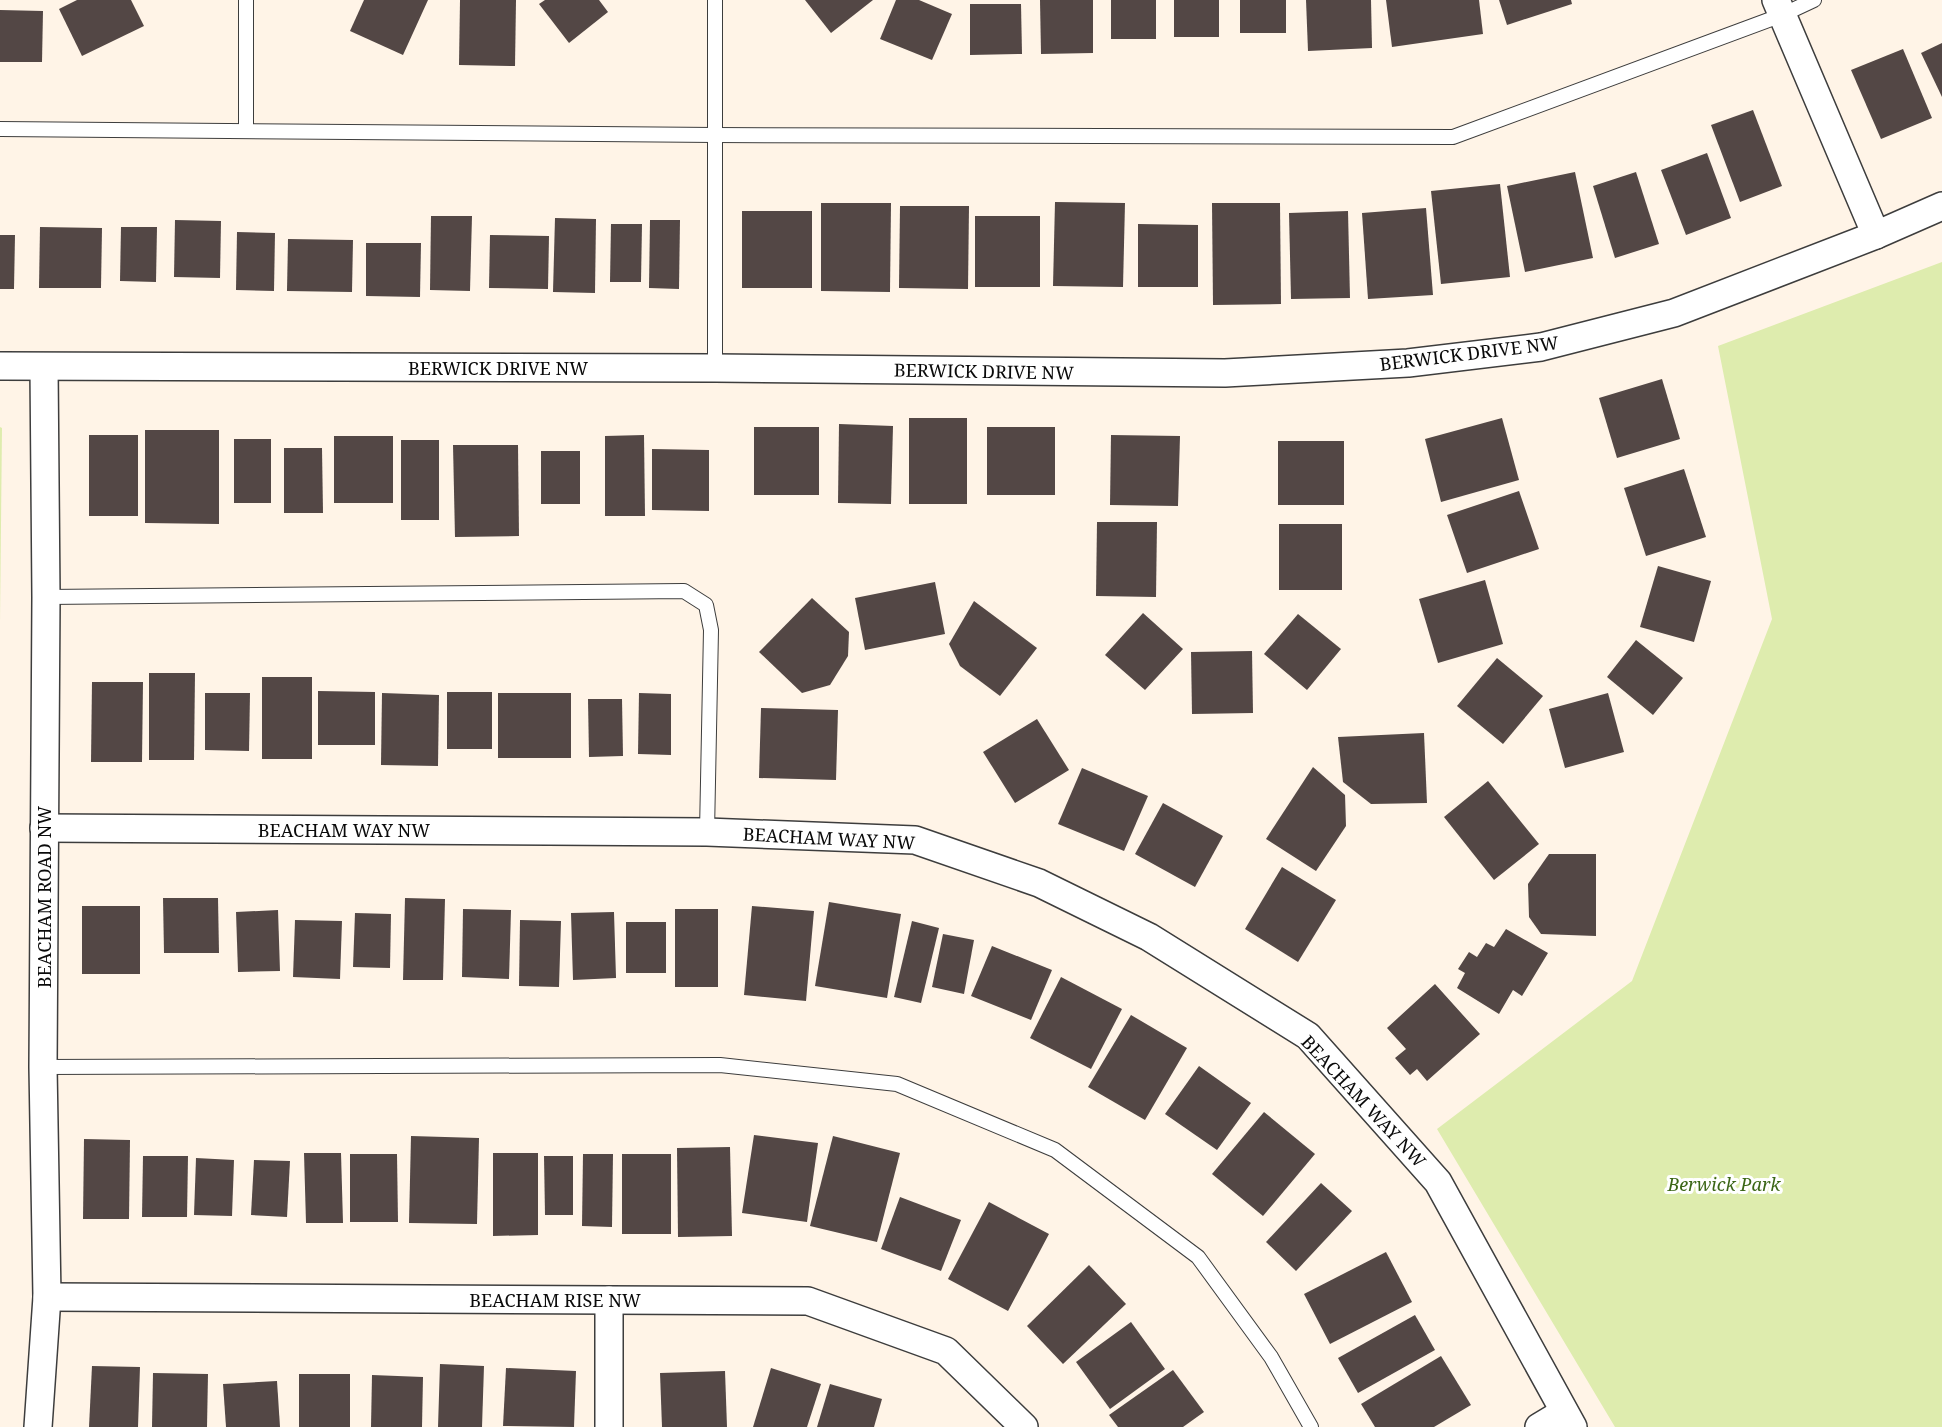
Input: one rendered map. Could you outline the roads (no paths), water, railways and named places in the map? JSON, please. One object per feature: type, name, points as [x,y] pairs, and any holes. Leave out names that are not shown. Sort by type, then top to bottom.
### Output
[{"type":"street","points":[[1779,7],[1876,235]]},
{"type":"street","name":"BERWICK DRIVE NW","points":[[0,366],[716,368],[1225,373],[1419,362],[1541,347],[1674,313],[1876,235],[1942,206]]},
{"type":"street","name":"BEACHAM ROAD NW","points":[[38,1427],[47,1297],[43,1067],[46,597],[44,366]]},
{"type":"street","name":"BEACHAM WAY NW","points":[[44,828],[707,832],[915,840],[1039,883],[1139,932],[1308,1036],[1438,1182],[1569,1419]]},
{"type":"street","name":"BEACHAM RISE NW","points":[[47,1297],[808,1301],[946,1351],[1024,1427]]},
{"type":"street","points":[[609,1300],[609,1427]]},
{"type":"street","points":[[1539,1427],[1569,1419]]},
{"type":"lane","points":[[246,0],[246,130]]},
{"type":"lane","points":[[715,0],[716,368]]},
{"type":"lane","points":[[0,129],[716,135],[1453,137],[1779,7],[1814,0]]},
{"type":"lane","points":[[46,597],[684,591],[706,605],[711,630],[707,832]]},
{"type":"lane","points":[[43,1067],[720,1065],[897,1084],[1055,1150],[1198,1257],[1270,1357],[1311,1427]]},
{"type":"park label","name":"Berwick Park","points":[[1724,1184]]}]
